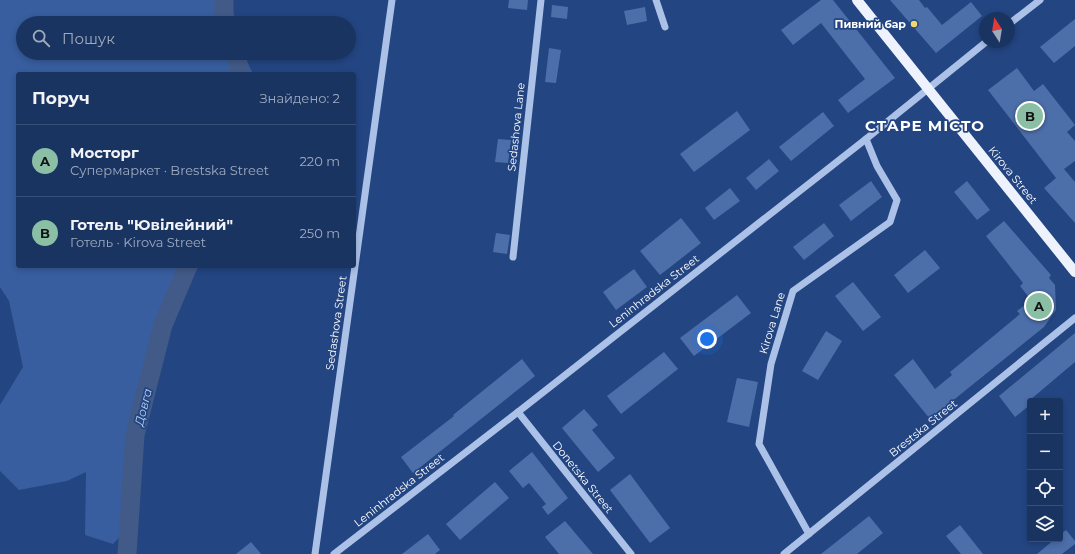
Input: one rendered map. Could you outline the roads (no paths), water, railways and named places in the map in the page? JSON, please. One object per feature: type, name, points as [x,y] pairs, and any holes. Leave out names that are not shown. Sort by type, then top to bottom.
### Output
[{"type":"main road","name":"Kirova Street","points":[[857,0],[1075,272]]},
{"type":"street","name":"Sedashova Street","points":[[356,259],[392,0]]},
{"type":"street","name":"Sedashova Lane","points":[[513,257],[541,0]]},
{"type":"street","points":[[656,0],[665,27]]},
{"type":"street","points":[[1015,19],[1040,0]]},
{"type":"street","name":"Leninhradska Street","points":[[334,554],[518,412],[866,139],[979,48]]},
{"type":"street","name":"Kirova Lane","points":[[809,534],[759,444],[771,364],[793,291],[890,222],[897,200],[876,166],[866,139]]},
{"type":"street","name":"Sedashova Street","points":[[315,554],[355,268]]},
{"type":"street","name":"Brestska Street","points":[[784,554],[1075,318]]},
{"type":"street","name":"Donetska Street","points":[[518,412],[631,554]]},
{"type":"waterway","name":"Довга","points":[[224,0],[224,16]]},
{"type":"waterway","name":"Довга","points":[[237,60],[240,72]]},
{"type":"waterway","name":"Довга","points":[[127,554],[135,435],[163,325],[187,268]]},
{"type":"place","name":"Пивний бар","points":[[914,24]]},
{"type":"place","name":"Готель \"Ювілейний\"","points":[[1030,116]]},
{"type":"place","name":"Мосторг","points":[[1039,306]]},
{"type":"district","name":"СТАРЕ МІСТО","points":[[925,125]]}]
